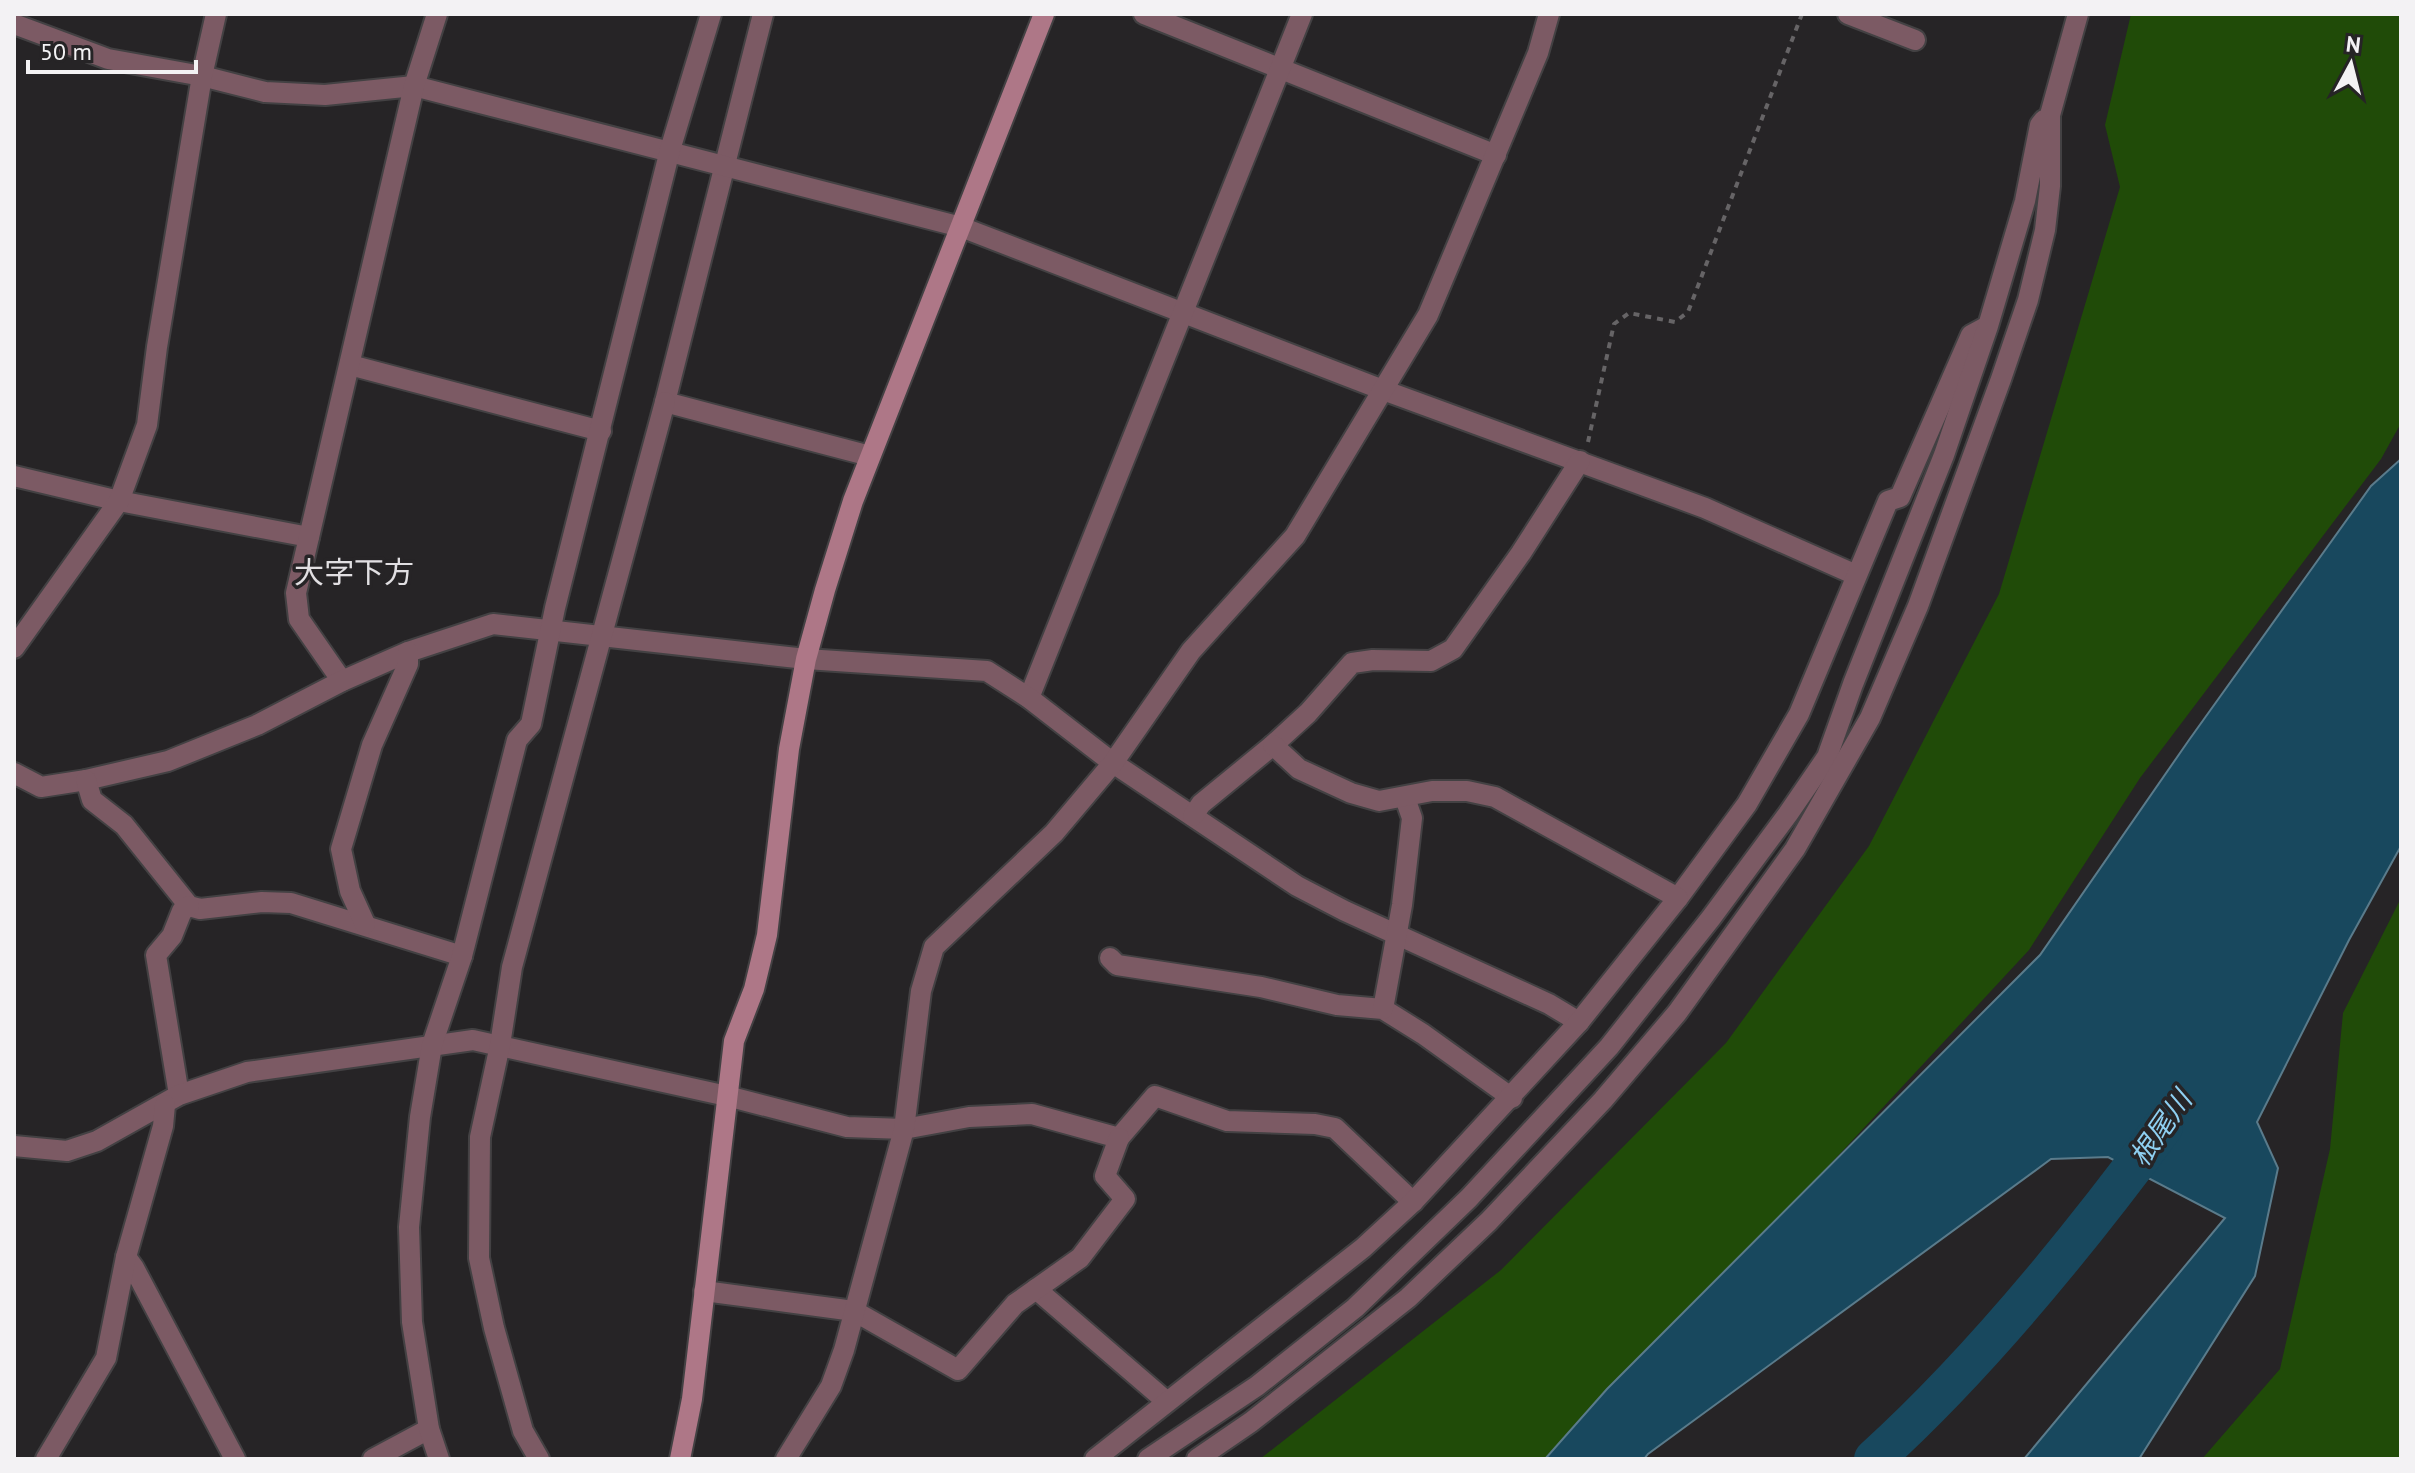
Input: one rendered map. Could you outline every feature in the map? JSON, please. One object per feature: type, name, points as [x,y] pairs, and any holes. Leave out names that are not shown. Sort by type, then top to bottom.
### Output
[{"type":"street","points":[[14,648],[119,501],[147,425],[202,76],[216,14]]},
{"type":"street","points":[[342,681],[299,619],[296,593],[414,86],[437,14]]},
{"type":"street","points":[[439,1459],[429,1429],[412,1322],[409,1227],[420,1117],[432,1045],[462,956],[517,740],[531,724],[555,608],[670,150],[711,14]]},
{"type":"street","points":[[539,1459],[523,1431],[494,1328],[479,1258],[480,1137],[500,1045],[512,967],[665,402],[763,14]]},
{"type":"street","points":[[680,1459],[692,1399],[734,1041],[754,989],[767,935],[789,749],[806,659],[843,530],[870,456],[1044,14]]},
{"type":"street","points":[[1144,14],[1496,155]]},
{"type":"street","points":[[1029,698],[1302,14]]},
{"type":"street","points":[[786,1459],[831,1386],[844,1350],[904,1129],[921,991],[934,947],[1054,833],[1113,763],[1191,651],[1295,536],[1428,315],[1538,53],[1549,14]]},
{"type":"street","points":[[1848,14],[1915,40]]},
{"type":"street","points":[[1197,1459],[1251,1422],[1408,1298],[1489,1221],[1603,1100],[1677,1013],[1795,849],[1870,718],[1918,606],[1981,438],[2028,300],[2045,230],[2050,186],[2050,115],[2078,14]]},
{"type":"street","points":[[14,24],[108,59],[202,76],[265,92],[325,95],[414,86],[961,227],[1383,390],[1705,508],[1856,575]]},
{"type":"street","points":[[1148,1459],[1257,1386],[1355,1308],[1469,1198],[1609,1047],[1788,814],[1827,757],[1944,455],[1988,326],[2025,201],[2040,125],[2050,115]]},
{"type":"street","points":[[1095,1459],[1363,1248],[1413,1202],[1579,1022],[1678,898],[1747,804],[1799,714],[1888,501],[1900,497],[1971,335],[1988,326]]},
{"type":"street","points":[[350,365],[601,431]]},
{"type":"street","points":[[665,402],[870,456]]},
{"type":"street","points":[[1193,816],[1201,804],[1308,713],[1352,663],[1373,660],[1431,661],[1453,649],[1521,553],[1580,461]]},
{"type":"street","points":[[14,476],[119,501],[309,537]]},
{"type":"street","points":[[14,773],[41,787],[168,761],[257,725],[342,681],[408,652],[493,624],[806,659],[987,671],[1029,698],[1113,763],[1297,886],[1549,1004],[1579,1022]]},
{"type":"street","points":[[365,924],[350,891],[341,849],[372,745],[408,664],[408,652]]},
{"type":"street","points":[[1273,745],[1299,769],[1351,793],[1379,801],[1432,791],[1495,797],[1678,898]]},
{"type":"street","points":[[86,780],[92,800],[124,825],[189,906],[200,909],[262,902],[291,903],[462,956]]},
{"type":"street","points":[[1383,1009],[1397,933],[1412,818],[1405,798]]},
{"type":"street","points":[[46,1459],[106,1358],[126,1257],[172,1100],[156,955],[172,936],[182,911],[189,906]]},
{"type":"street","points":[[1110,958],[1117,965],[1261,987],[1337,1005],[1383,1009],[1512,1098]]},
{"type":"street","points":[[14,1146],[67,1151],[97,1141],[172,1100],[247,1072],[473,1040],[727,1096],[847,1127],[904,1129],[969,1117],[1032,1114],[1119,1138]]},
{"type":"street","points":[[704,1291],[854,1311],[958,1370],[1015,1304],[1080,1258],[1125,1199],[1105,1176],[1119,1138],[1155,1096],[1227,1121],[1315,1124],[1335,1128],[1413,1202]]},
{"type":"street","points":[[126,1257],[235,1459]]},
{"type":"street","points":[[1036,1289],[1166,1401]]},
{"type":"street","points":[[373,1459],[429,1429]]},
{"type":"path","points":[[1580,461],[1590,437],[1614,324],[1629,313],[1675,322],[1688,312],[1802,14]]},
{"type":"green space","points":[[2131,14],[2401,14],[2401,423],[2381,459],[2140,778],[2029,950],[1630,1380],[1564,1459],[1260,1459],[1501,1270],[1726,1043],[1869,846],[1999,594],[2120,187],[2105,125]]},
{"type":"green space","points":[[2401,898],[2401,1459],[2202,1459],[2280,1369],[2330,1149],[2343,1013]]},
{"type":"water","points":[[2401,459],[2401,846],[2349,940],[2257,1122],[2278,1168],[2255,1276],[2139,1459],[2024,1459],[2225,1218],[2108,1157],[2051,1159],[1644,1459],[1545,1459],[1607,1389],[2040,955],[2371,486]]},
{"type":"waterway","name":"根尾川","points":[[1874,1459],[1990,1342],[2097,1214],[2163,1127]]},
{"type":"district","name":"大字下方","points":[[354,571]]}]
